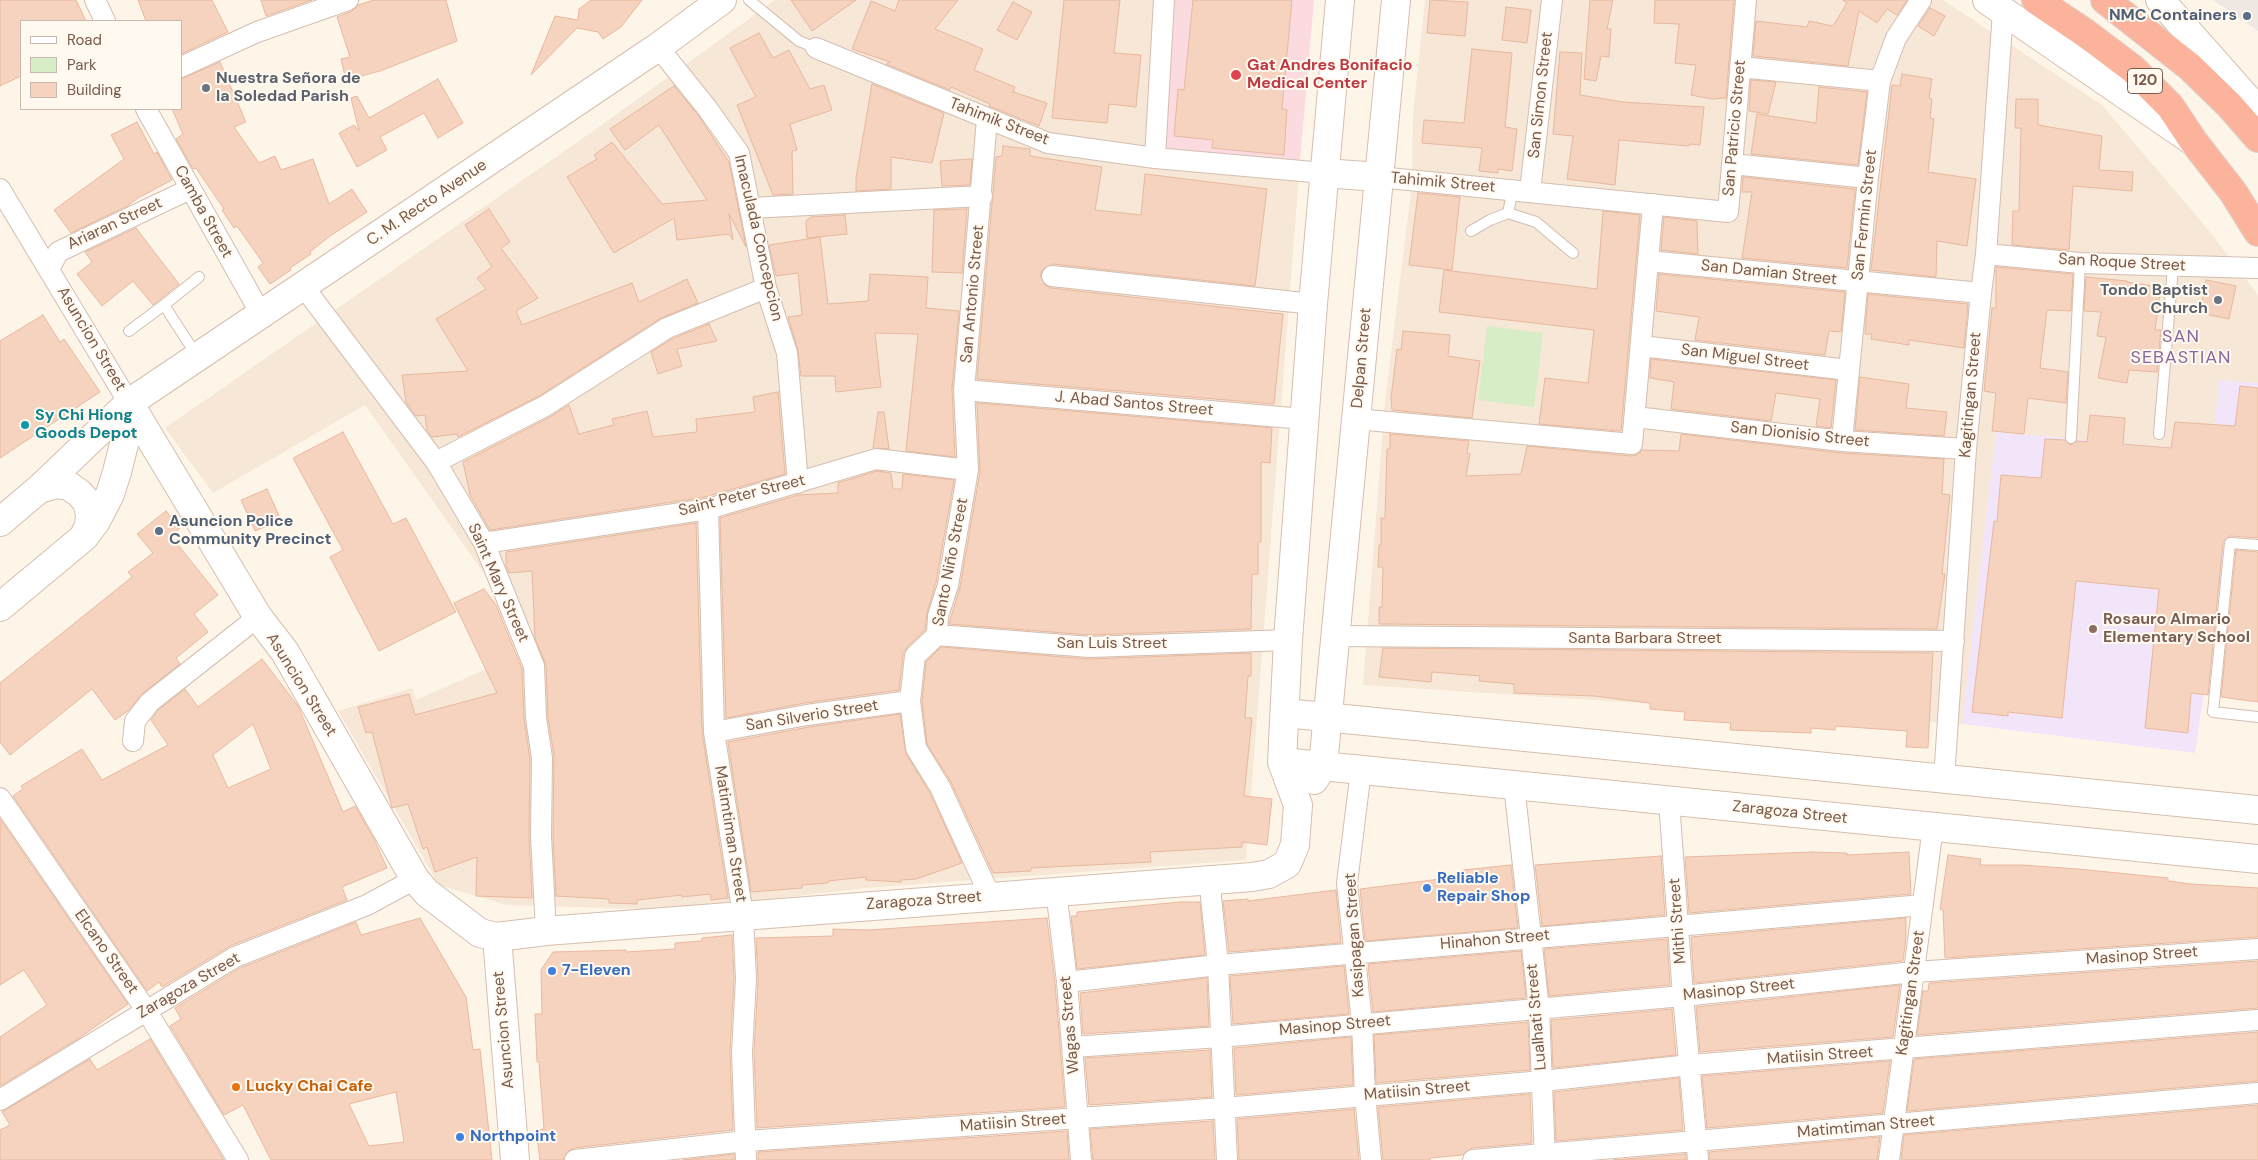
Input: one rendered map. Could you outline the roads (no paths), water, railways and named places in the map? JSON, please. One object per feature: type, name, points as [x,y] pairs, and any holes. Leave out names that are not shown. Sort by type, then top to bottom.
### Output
[{"type":"highway","name":"120","points":[[2036,0],[2084,32],[2133,69],[2170,106],[2194,142],[2233,192],[2258,232]]},
{"type":"highway","name":"120","points":[[2105,0],[2190,67],[2230,106],[2258,138]]},
{"type":"street","points":[[182,68],[257,32],[348,0]]},
{"type":"street","name":"C. M. Recto Avenue","points":[[0,522],[39,489],[129,403],[658,47],[722,0]]},
{"type":"street","points":[[1155,158],[1164,0]]},
{"type":"street","points":[[1340,0],[1304,419],[1288,640],[1285,713],[2258,810]]},
{"type":"street","name":"Delpan Street","points":[[1327,717],[1396,0]]},
{"type":"street","name":"San Simon Street","points":[[1522,190],[1552,0]]},
{"type":"street","name":"San Patricio Street","points":[[1653,204],[1728,212],[1746,0]]},
{"type":"street","name":"San Fermin Street","points":[[1842,440],[1868,178],[1880,80],[1896,38],[1921,0]]},
{"type":"street","points":[[2160,0],[2258,111]]},
{"type":"street","name":"120","points":[[1995,6],[2194,142]]},
{"type":"street","name":"Kagitingan Street","points":[[1944,779],[1966,449],[1980,294],[1986,254],[1995,6]]},
{"type":"street","name":"Imaculada Concepcion","points":[[658,47],[737,148],[742,162],[766,288],[787,353],[798,483]]},
{"type":"street","name":"Tahimik Street","points":[[816,48],[1048,143],[1155,158],[1522,190],[1653,204]]},
{"type":"street","points":[[1740,67],[1880,80]]},
{"type":"street","name":"Camba Street","points":[[147,110],[260,314]]},
{"type":"street","name":"San Antonio Street","points":[[968,470],[964,390],[982,196],[987,119]]},
{"type":"street","points":[[1732,164],[1868,178]]},
{"type":"street","name":"Asuncion Street","points":[[0,189],[258,617],[284,652],[415,879],[428,893],[480,933],[497,937],[515,1160]]},
{"type":"street","name":"Ariaran Street","points":[[49,270],[58,252],[190,189]]},
{"type":"street","points":[[750,208],[982,196]]},
{"type":"street","points":[[1356,419],[1632,444],[1653,204]]},
{"type":"street","name":"San Roque Street","points":[[1986,254],[2080,263],[2258,268]]},
{"type":"street","name":"San Damian Street","points":[[1648,261],[1980,294]]},
{"type":"street","points":[[1052,276],[1313,304]]},
{"type":"street","name":"Saint Mary Street","points":[[303,286],[436,462],[484,543],[534,666],[536,718],[542,758],[541,836],[546,931]]},
{"type":"street","points":[[436,462],[546,406],[668,328],[766,288]]},
{"type":"street","name":"San Miguel Street","points":[[1641,346],[1849,370]]},
{"type":"street","name":"J. Abad Santos Street","points":[[964,390],[1304,419]]},
{"type":"street","points":[[0,607],[84,537],[96,521],[110,494],[125,440],[129,403]]},
{"type":"street","name":"San Dionisio Street","points":[[1635,417],[1842,440],[1966,449]]},
{"type":"street","name":"Saint Peter Street","points":[[484,543],[708,509],[876,459],[968,470]]},
{"type":"street","name":"Santo Niño Street","points":[[968,470],[948,585],[938,616],[937,635],[915,656],[910,701],[916,748],[940,787],[990,896]]},
{"type":"street","points":[[39,489],[56,484],[69,486],[79,493],[86,502],[90,514],[89,526],[84,537]]},
{"type":"street","name":"Matimtiman Street","points":[[708,509],[714,732],[743,915],[746,979],[742,1052],[746,1151]]},
{"type":"street","points":[[133,741],[135,722],[150,702],[258,617]]},
{"type":"street","name":"San Luis Street","points":[[937,635],[1090,648],[1288,640]]},
{"type":"street","name":"Santa Barbara Street","points":[[1335,636],[1954,641]]},
{"type":"street","name":"San Silverio Street","points":[[714,732],[807,715],[910,701]]},
{"type":"street","name":"Zaragoza Street","points":[[497,937],[546,931],[1269,874],[1287,864],[1294,845],[1298,805],[1282,762],[1285,713]]},
{"type":"street","name":"Zaragoza Street","points":[[1298,805],[1323,766],[1327,717]]},
{"type":"street","name":"Zaragoza Street","points":[[1282,762],[2258,859]]},
{"type":"street","name":"Kasipagan Street","points":[[1361,770],[1347,883],[1362,1023],[1365,1095],[1371,1160]]},
{"type":"street","name":"Lualhati Street","points":[[1514,785],[1539,1009],[1545,1157]]},
{"type":"street","name":"Elcano Street","points":[[0,798],[146,1010],[238,1160]]},
{"type":"street","name":"Mithi Street","points":[[1670,801],[1683,996],[1698,1150]]},
{"type":"street","name":"Kagitingan Street","points":[[1889,1160],[1933,827]]},
{"type":"street","name":"Zaragoza Street","points":[[0,1100],[235,957],[367,905],[415,879]]},
{"type":"street","points":[[1211,880],[1218,965],[1227,1160]]},
{"type":"street","name":"Wagas Street","points":[[1056,890],[1067,982],[1081,1160]]},
{"type":"street","name":"Hinahon Street","points":[[1067,982],[1218,965],[1923,905]]},
{"type":"street","name":"Masinop Street","points":[[1073,1047],[1539,1009],[1914,972],[2258,948]]},
{"type":"street","name":"Matiisin Street","points":[[576,1160],[746,1151],[1078,1119],[1542,1081],[1690,1065],[1903,1050],[2258,1020]]},
{"type":"street","name":"Matimtiman Street","points":[[1473,1160],[1698,1150],[1893,1125],[2258,1093]]},
{"type":"lane","name":"Tahimik Street","points":[[749,0],[799,41],[816,48]]},
{"type":"lane","points":[[1508,214],[1522,190]]},
{"type":"lane","points":[[1471,231],[1490,220],[1508,214],[1536,222],[1573,253]]},
{"type":"lane","points":[[2071,438],[2080,263]]},
{"type":"lane","points":[[2159,434],[2173,266]]},
{"type":"lane","points":[[129,331],[199,277]]},
{"type":"lane","points":[[164,305],[198,357]]},
{"type":"lane","points":[[2258,546],[2230,543],[2213,712],[2258,717]]},
{"type":"place","name":"NMC Containers","points":[[2247,16]]},
{"type":"place","name":"Gat Andres Bonifacio Medical Center","points":[[1236,75]]},
{"type":"place","name":"Nuestra Señora de la Soledad Parish","points":[[206,88]]},
{"type":"place","name":"Tondo Baptist Church","points":[[2218,300]]},
{"type":"place","name":"Sy Chi Hiong Goods Depot","points":[[25,425]]},
{"type":"place","name":"Asuncion Police Community Precinct","points":[[159,531]]},
{"type":"place","name":"Rosauro Almario Elementary School","points":[[2093,629]]},
{"type":"place","name":"Reliable Repair Shop","points":[[1427,888]]},
{"type":"place","name":"7-Eleven","points":[[552,971]]},
{"type":"place","name":"Lucky Chai Cafe","points":[[236,1087]]},
{"type":"place","name":"Northpoint","points":[[460,1137]]},
{"type":"district","name":"SAN SEBASTIAN","points":[[2181,347]]}]
